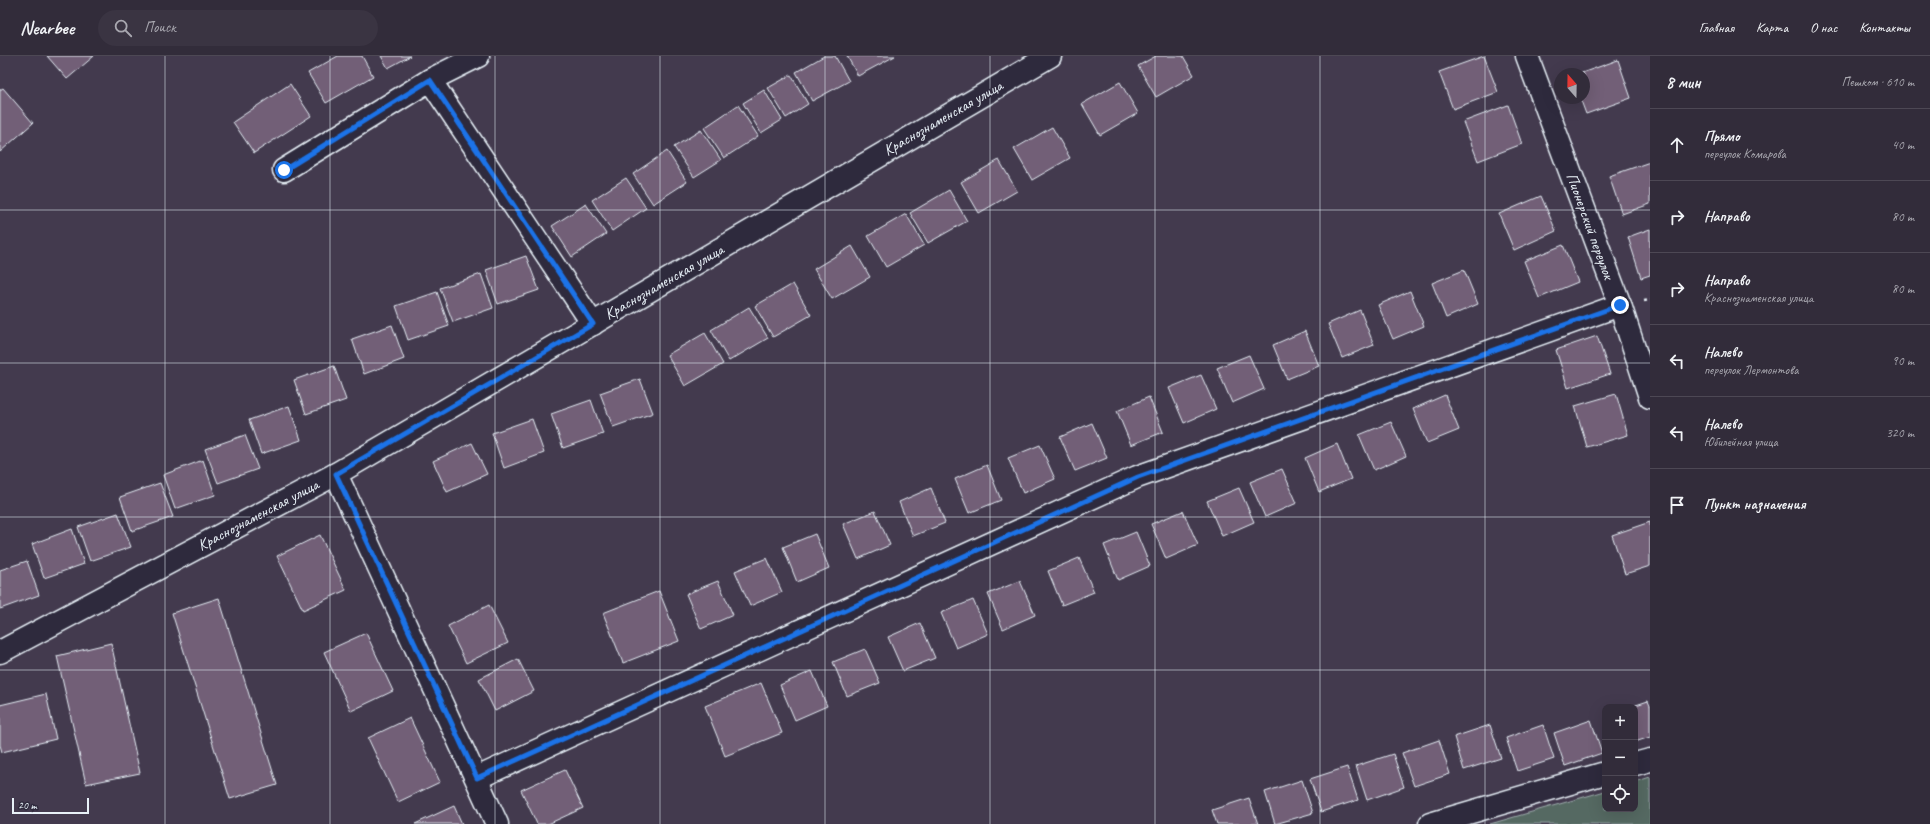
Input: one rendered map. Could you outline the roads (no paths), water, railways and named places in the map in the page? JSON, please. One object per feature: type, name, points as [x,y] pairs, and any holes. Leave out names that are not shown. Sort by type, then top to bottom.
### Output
[{"type":"street","points":[[284,170],[430,80],[478,56]]},
{"type":"street","name":"Краснознаменская улица","points":[[0,652],[336,474],[1050,56]]},
{"type":"street","name":"Пионерский переулок","points":[[1527,56],[1620,305],[1650,397]]},
{"type":"street","points":[[430,80],[593,324]]},
{"type":"street","points":[[477,778],[1138,477],[1620,305]]},
{"type":"street","points":[[336,474],[497,824]]},
{"type":"street","points":[[1638,763],[1650,760]]},
{"type":"street","points":[[1430,824],[1602,774]]}]
